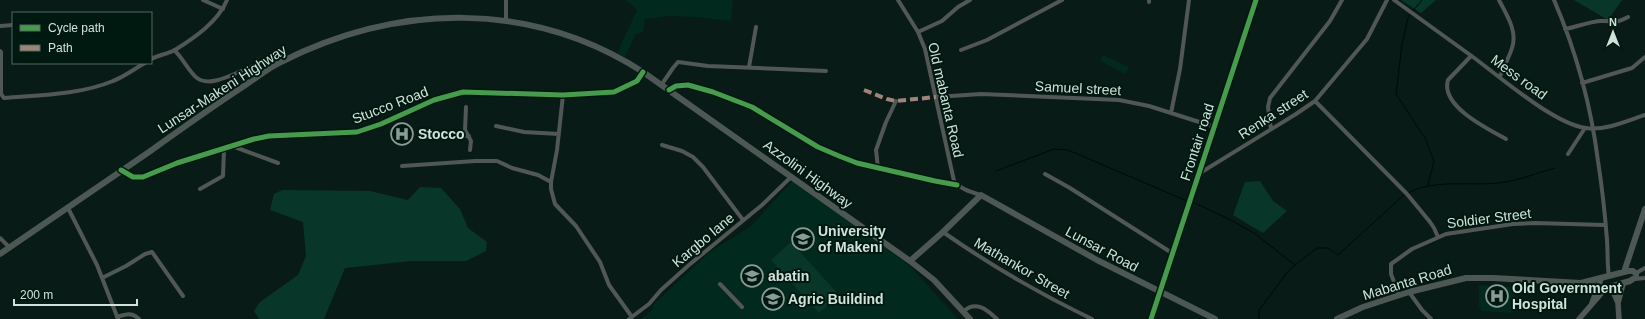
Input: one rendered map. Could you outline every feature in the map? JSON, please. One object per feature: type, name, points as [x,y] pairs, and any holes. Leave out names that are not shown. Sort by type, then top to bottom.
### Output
[{"type":"main road","name":"Lunsar-Makeni Highway","points":[[0,254],[279,63],[342,36],[389,24],[441,18],[506,21],[529,25],[571,36],[606,51],[643,72]]},
{"type":"main road","name":"Azzolini Highway","points":[[643,72],[910,261],[934,280],[970,319]]},
{"type":"main road","points":[[910,261],[943,232],[981,195]]},
{"type":"main road","name":"Lunsar Road","points":[[981,195],[1068,244],[1159,292],[1215,319]]},
{"type":"main road","points":[[1624,272],[1635,235],[1645,210]]},
{"type":"main road","points":[[1630,255],[1634,274]]},
{"type":"main road","points":[[1581,284],[1624,272],[1634,274]]},
{"type":"main road","points":[[1581,284],[1597,287],[1609,287],[1623,284],[1634,274]]},
{"type":"main road","name":"Mabanta Road","points":[[1337,319],[1364,307],[1399,295],[1466,278],[1493,278],[1581,284]]},
{"type":"street","points":[[203,0],[223,9]]},
{"type":"street","points":[[152,59],[174,50],[206,28],[223,9],[226,0]]},
{"type":"street","points":[[506,0],[506,21]]},
{"type":"street","name":"Old mabanta Road","points":[[898,0],[918,32],[928,60],[952,174],[957,185]]},
{"type":"street","points":[[918,32],[942,21],[958,7],[970,0]]},
{"type":"street","points":[[961,50],[987,40],[1062,0]]},
{"type":"street","points":[[1170,113],[1180,69],[1189,0]]},
{"type":"street","name":"Frontair road","points":[[1151,319],[1256,0]]},
{"type":"street","points":[[1272,130],[1268,107],[1270,98],[1330,21],[1342,0]]},
{"type":"street","name":"Renka street","points":[[1200,173],[1272,130],[1315,101],[1367,39],[1387,0]]},
{"type":"street","name":"Mess road","points":[[1394,0],[1560,120],[1585,128],[1593,128],[1603,127],[1645,115]]},
{"type":"street","points":[[1500,0],[1512,27],[1514,42],[1513,48],[1500,77]]},
{"type":"street","points":[[1554,0],[1575,57],[1593,128],[1599,162],[1607,268],[1609,276]]},
{"type":"street","points":[[1565,29],[1601,21],[1620,22],[1628,17]]},
{"type":"street","points":[[0,26],[12,25]]},
{"type":"street","points":[[749,67],[756,27]]},
{"type":"street","points":[[174,50],[183,59],[193,74],[198,79],[204,81],[218,80],[267,61],[279,63]]},
{"type":"street","points":[[0,51],[1,94],[4,98],[44,96],[90,88],[114,81],[143,64]]},
{"type":"street","points":[[1471,56],[1448,80],[1448,92],[1457,106],[1468,116],[1506,139]]},
{"type":"street","points":[[1582,84],[1632,68],[1645,58]]},
{"type":"street","points":[[662,84],[678,62],[708,66],[826,71]]},
{"type":"street","name":"Stucco Road","points":[[122,170],[133,177],[143,177],[177,163],[254,139],[269,136],[357,132],[381,124],[429,102],[463,92],[563,95],[614,92],[637,81],[643,72]]},
{"type":"street","points":[[669,90],[682,85],[688,85],[735,99],[768,115],[818,147],[857,163],[957,185],[981,195]]},
{"type":"street","name":"Samuel street","points":[[936,97],[981,94],[1119,100],[1149,106],[1215,127]]},
{"type":"street","points":[[563,95],[559,134],[551,182],[551,189],[555,204],[576,226],[600,262],[609,285],[631,318]]},
{"type":"street","points":[[878,168],[876,150],[886,122],[896,101]]},
{"type":"street","points":[[1315,101],[1406,194],[1430,222],[1438,238]]},
{"type":"street","points":[[466,107],[465,130],[469,136],[470,150]]},
{"type":"street","points":[[496,126],[524,132],[559,134]]},
{"type":"street","points":[[1568,154],[1585,128]]},
{"type":"street","points":[[443,136],[469,136]]},
{"type":"street","points":[[662,145],[682,151],[693,157],[703,167],[744,220]]},
{"type":"street","points":[[232,146],[278,163]]},
{"type":"street","points":[[200,189],[223,176],[224,149]]},
{"type":"street","points":[[402,166],[497,161],[512,168],[538,175],[551,182]]},
{"type":"street","points":[[1045,174],[1070,188],[1172,253]]},
{"type":"street","name":"Kargbo lane","points":[[631,318],[689,265],[744,220],[791,177]]},
{"type":"street","points":[[68,208],[102,278],[117,318],[130,314],[139,319]]},
{"type":"street","name":"Soldier Street","points":[[1399,295],[1391,274],[1391,264],[1412,249],[1446,234],[1513,224],[1535,223],[1605,226]]},
{"type":"street","name":"Mathankor Street","points":[[943,232],[967,249],[1018,279],[1092,319]]},
{"type":"street","points":[[0,238],[10,248]]},
{"type":"street","points":[[102,278],[126,266],[144,254],[152,252],[183,296]]},
{"type":"street","points":[[1592,304],[1597,287],[1607,268]]},
{"type":"street","points":[[1634,274],[1645,268]]},
{"type":"street","points":[[1634,274],[1645,278]]},
{"type":"street","points":[[720,284],[742,307]]},
{"type":"street","points":[[1619,319],[1618,303],[1623,284]]},
{"type":"street","points":[[1579,319],[1609,287],[1618,303]]},
{"type":"street","points":[[1409,292],[1422,310],[1431,319]]},
{"type":"street","points":[[964,311],[972,306],[977,306],[997,319]]},
{"type":"shaded area","points":[[626,0],[733,0],[731,21],[697,17],[669,16],[645,19],[643,32],[636,34],[625,57],[617,53],[637,10]]},
{"type":"shaded area","points":[[1401,0],[1436,0],[1421,13]]},
{"type":"shaded area","points":[[1574,0],[1622,0],[1608,20]]},
{"type":"shaded area","points":[[1103,55],[1129,67],[1126,74],[1100,61]]},
{"type":"shaded area","name":"University of Makeni","points":[[796,177],[911,267],[958,319],[642,319],[652,310],[654,304],[711,251],[750,227]]},
{"type":"shaded area","points":[[1260,181],[1273,201],[1287,211],[1263,233],[1233,215],[1245,182]]},
{"type":"shaded area","points":[[420,187],[441,188],[460,209],[468,228],[487,242],[486,251],[466,261],[412,261],[345,268],[324,319],[259,319],[254,311],[260,302],[298,275],[306,256],[303,222],[270,210],[274,194],[282,190],[370,191],[408,200]]},
{"type":"shaded area","points":[[791,242],[839,295],[819,313],[771,260]]},
{"type":"shaded area","name":"Old Government Hospital","points":[[1479,285],[1515,287],[1513,313],[1481,311],[1479,306]]},
{"type":"waterway","points":[[1412,12],[1422,0]]},
{"type":"waterway","points":[[1410,15],[1402,44],[1396,94],[1425,138],[1434,161],[1428,185]]},
{"type":"waterway","points":[[996,171],[1054,149],[1068,150],[1187,201]]},
{"type":"waterway","points":[[1408,193],[1440,184],[1488,184],[1506,182],[1555,168]]},
{"type":"waterway","points":[[1259,319],[1259,310],[1289,270],[1317,248],[1328,248],[1338,255],[1405,194]]},
{"type":"waterway","points":[[1192,202],[1225,217],[1254,233],[1295,265]]},
{"type":"marked path","points":[[864,90],[896,101],[936,97]]},
{"type":"cycle path","points":[[1151,319],[1256,0]]},
{"type":"cycle path","points":[[121,170],[133,177],[143,177],[177,163],[254,139],[269,136],[357,132],[381,124],[434,100],[463,92],[563,95],[614,92],[637,81],[643,72]]},
{"type":"cycle path","points":[[669,90],[676,86],[688,85],[713,92],[752,107],[818,147],[857,163],[957,185]]},
{"type":"place","name":"Stocco","points":[[402,134]]},
{"type":"place","name":"University of Makeni","points":[[803,239]]},
{"type":"place","name":"abatin","points":[[752,276]]},
{"type":"place","name":"Old Government Hospital","points":[[1497,296]]},
{"type":"place","name":"Agric Buildind","points":[[773,299]]}]
